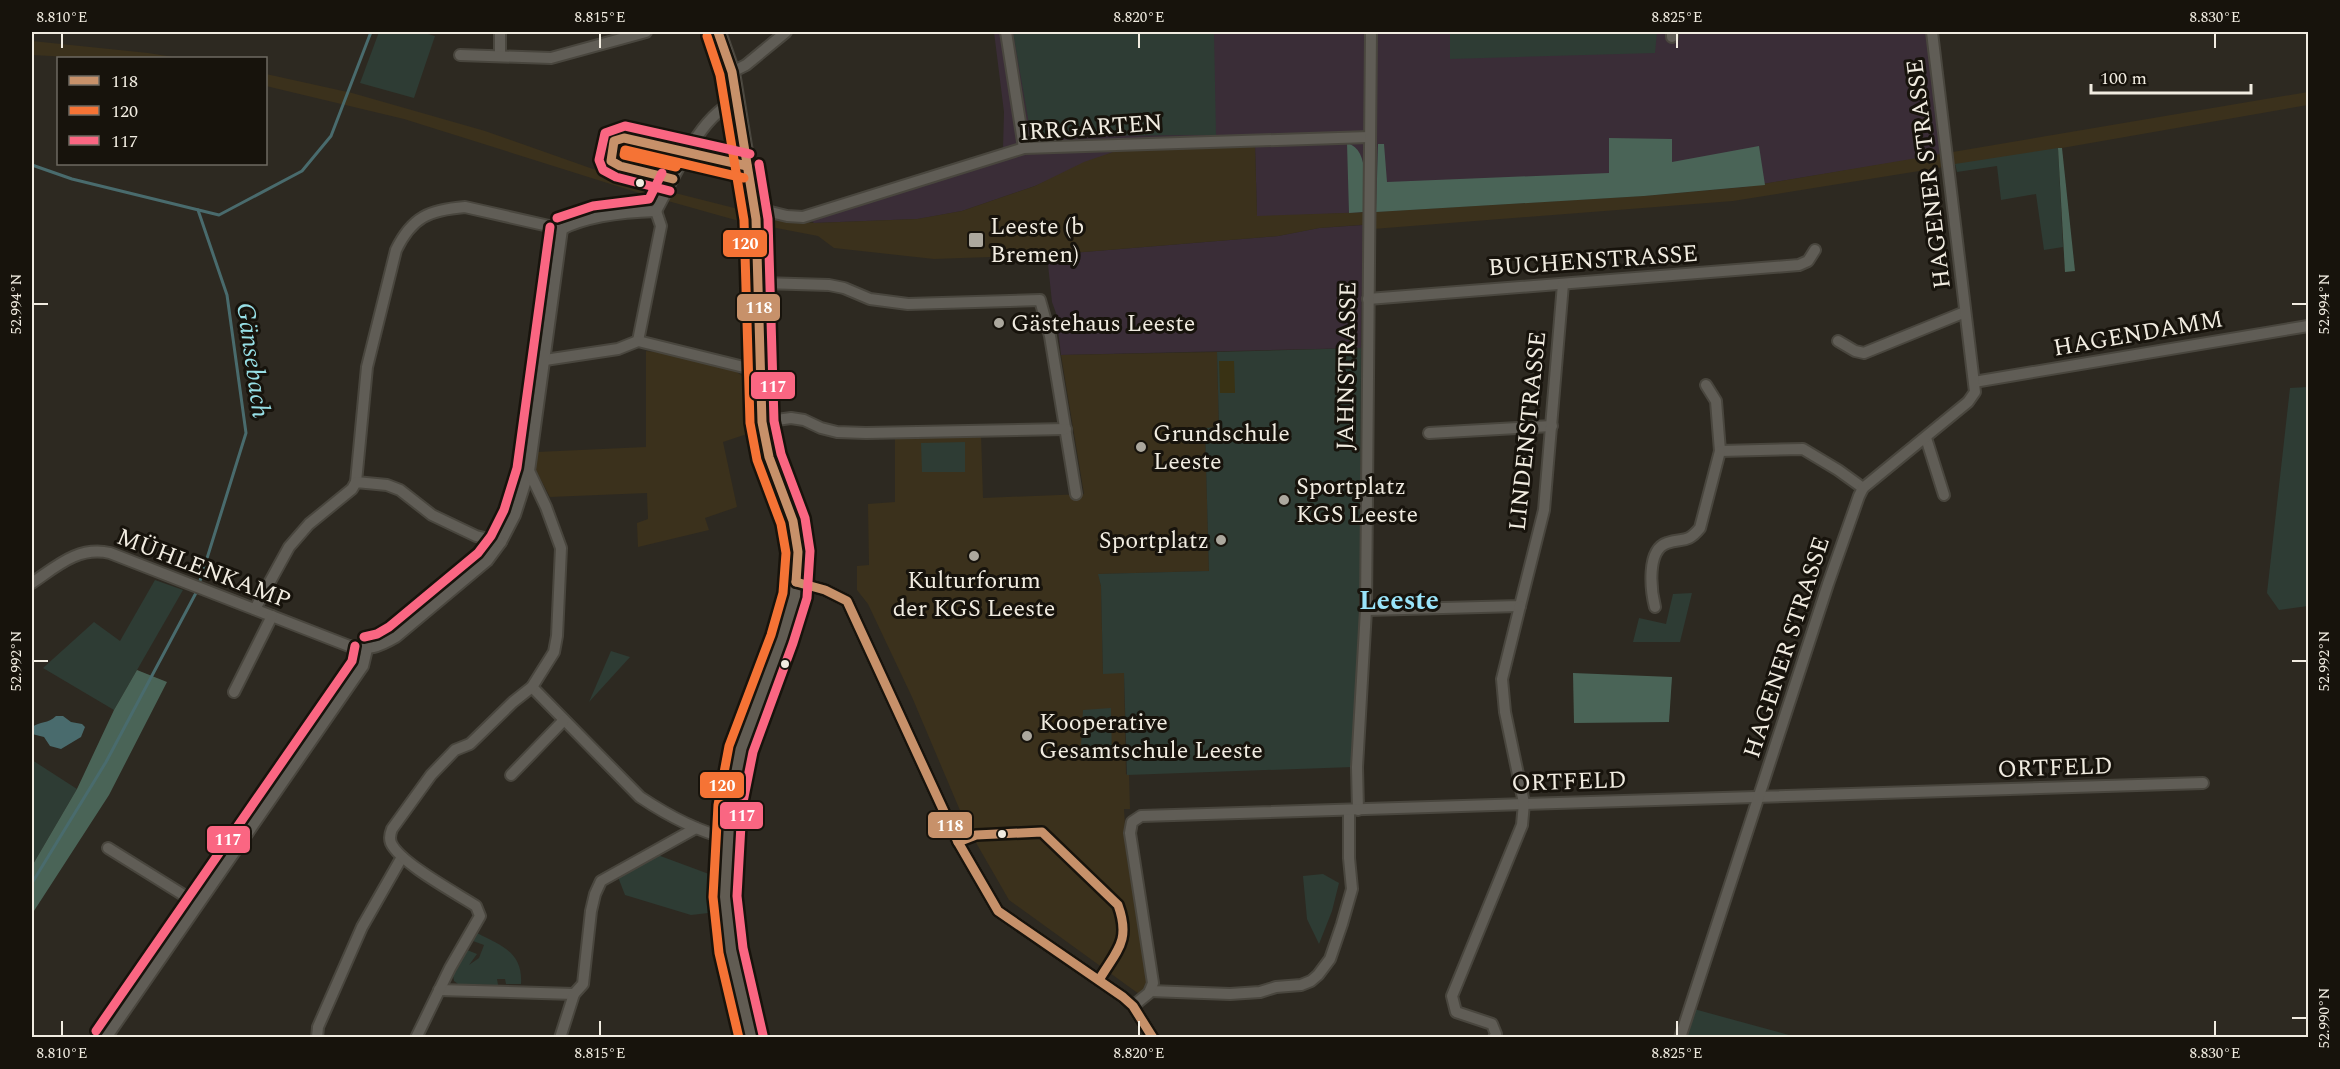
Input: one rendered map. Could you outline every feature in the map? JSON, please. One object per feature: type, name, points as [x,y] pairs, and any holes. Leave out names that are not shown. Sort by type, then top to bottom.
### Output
[{"type":"street","points":[[500,32],[500,56]]},
{"type":"street","points":[[460,55],[551,58],[646,32]]},
{"type":"street","points":[[718,32],[732,72],[754,208],[762,422],[769,457],[793,521],[798,552],[796,582],[782,639],[741,749],[735,772],[727,838],[724,896],[731,951],[751,1038]]},
{"type":"street","points":[[732,72],[746,65],[786,32]]},
{"type":"street","points":[[1006,32],[1024,148]]},
{"type":"street","name":"JAHNSTRASSE","points":[[1150,991],[1230,994],[1260,992],[1276,987],[1301,985],[1311,981],[1330,959],[1352,889],[1349,858],[1366,610],[1371,32]]},
{"type":"street","name":"HAGENER STRASSE","points":[[1932,32],[1974,382]]},
{"type":"street","points":[[638,341],[661,226],[656,211],[696,138],[721,108],[737,101]]},
{"type":"street","name":"IRRGARTEN","points":[[754,208],[787,216],[803,217],[1024,148],[1369,137]]},
{"type":"street","points":[[687,153],[747,166]]},
{"type":"street","points":[[255,609],[289,547],[309,524],[352,489],[356,482],[362,397],[367,367],[396,250],[404,233],[414,222],[429,214],[449,208],[465,207],[562,229],[576,221],[656,211]]},
{"type":"street","points":[[106,1038],[363,666],[368,649],[382,645],[396,637],[493,555],[501,542],[515,515],[529,471],[562,229]]},
{"type":"street","name":"BUCHENSTRASSE","points":[[1368,299],[1799,265],[1808,261],[1815,250]]},
{"type":"street","points":[[758,284],[829,285],[844,288],[870,299],[908,304],[1040,300],[1050,336],[1076,494]]},
{"type":"street","name":"LINDENSTRASSE","points":[[1524,803],[1505,712],[1502,679],[1544,510],[1563,284]]},
{"type":"street","name":"HAGENER STRASSE","points":[[1838,341],[1855,351],[1864,353],[1965,312]]},
{"type":"street","name":"HAGENDAMM","points":[[1974,382],[2308,326]]},
{"type":"street","points":[[545,360],[618,349],[638,341],[760,371]]},
{"type":"street","points":[[1720,451],[1803,449],[1863,488],[1968,402],[1975,392],[1974,382]]},
{"type":"street","points":[[1655,607],[1650,586],[1654,560],[1659,549],[1666,543],[1693,537],[1700,528],[1720,451],[1716,401],[1706,385]]},
{"type":"street","points":[[762,422],[791,418],[804,420],[837,432],[866,433],[1066,429]]},
{"type":"street","points":[[1429,433],[1552,426]]},
{"type":"street","points":[[1926,438],[1944,495]]},
{"type":"street","points":[[416,1038],[439,990],[480,916],[476,906],[402,857],[391,844],[389,837],[392,829],[431,775],[455,750],[470,744],[513,702],[532,687],[554,652],[557,636],[561,548],[546,507],[529,471]]},
{"type":"street","points":[[356,482],[387,485],[400,490],[432,515],[476,536],[501,542]]},
{"type":"street","name":"HAGENER STRASSE","points":[[1680,1038],[1828,584],[1863,488]]},
{"type":"street","points":[[476,536],[493,555]]},
{"type":"street","name":"MÜHLENKAMP","points":[[32,583],[73,555],[98,550],[349,646],[368,649]]},
{"type":"street","points":[[796,582],[825,590],[847,601],[958,842],[998,910],[1123,997],[1133,1006],[1154,1038]]},
{"type":"street","points":[[1366,610],[1520,606]]},
{"type":"street","points":[[234,692],[272,616]]},
{"type":"street","points":[[532,687],[640,796],[658,809],[696,828],[727,838]]},
{"type":"street","points":[[511,775],[564,720]]},
{"type":"street","name":"ORTFELD","points":[[1150,991],[1153,974],[1130,833],[1132,822],[1141,816],[2203,783]]},
{"type":"street","points":[[1494,1038],[1496,1034],[1492,1024],[1456,1012],[1452,996],[1522,825],[1524,803]]},
{"type":"street","points":[[560,1038],[574,994],[583,984],[591,911],[594,894],[601,881],[696,828]]},
{"type":"street","points":[[108,848],[198,904]]},
{"type":"street","points":[[317,1038],[318,1027],[362,927],[402,857]]},
{"type":"street","points":[[439,990],[574,994]]},
{"type":"street","points":[[1133,1006],[1150,991]]},
{"type":"shaded area","points":[[994,32],[1937,32],[1952,153],[1745,187],[1373,212],[1257,217],[1255,146],[1116,151],[1035,186],[962,211],[918,219],[814,223],[801,212],[1003,149],[1004,112]]},
{"type":"shaded area","points":[[32,41],[174,57],[69,57],[32,55]]},
{"type":"shaded area","points":[[267,74],[352,93],[485,131],[593,169],[675,193],[782,220],[815,223],[917,219],[962,211],[1035,186],[1084,162],[1116,151],[1255,146],[1257,216],[1373,212],[1644,196],[1745,187],[2308,92],[2308,105],[2062,148],[1733,201],[1373,229],[1373,224],[1319,228],[1278,236],[1047,255],[934,259],[834,248],[818,236],[739,221],[636,192],[404,119],[267,86]]},
{"type":"shaded area","points":[[1363,225],[1361,348],[1061,355],[1047,255],[1278,236],[1319,228]]},
{"type":"shaded area","points":[[646,351],[673,354],[735,371],[744,377],[751,386],[756,431],[723,442],[737,507],[705,518],[709,530],[638,547],[637,523],[648,519],[647,493],[550,497],[534,467],[537,452],[646,447]]},
{"type":"shaded area","name":"Kooperative Gesamtschule Leeste","points":[[1217,352],[1219,428],[1205,428],[1209,571],[1099,574],[1103,673],[1124,673],[1126,774],[1129,775],[1130,809],[1124,809],[1127,859],[1148,978],[1145,989],[1139,994],[1009,900],[967,827],[912,697],[868,604],[857,590],[857,566],[869,565],[868,504],[895,502],[895,438],[981,434],[983,498],[1084,494],[1061,355]]},
{"type":"green space","points":[[379,32],[421,32],[435,36],[414,98],[360,83]]},
{"type":"green space","points":[[1013,32],[1214,32],[1216,135],[1037,136],[1029,124]]},
{"type":"green space","points":[[1450,32],[1657,32],[1655,53],[1450,59]]},
{"type":"green space","points":[[1609,138],[1672,139],[1672,162],[1759,146],[1765,185],[1644,196],[1376,212],[1378,144],[1384,144],[1387,182],[1609,173]]},
{"type":"green space","points":[[1347,143],[1355,147],[1363,163],[1365,184],[1363,212],[1349,213]]},
{"type":"green space","points":[[2058,148],[2063,247],[2044,250],[2036,194],[2001,200],[1997,166],[1957,172],[1955,164]]},
{"type":"green space","points":[[2058,148],[2062,148],[2075,271],[2065,272]]},
{"type":"green space","name":"Sportplatz KGS Leeste","points":[[1361,348],[1360,617],[1353,767],[1127,775],[1124,673],[1103,674],[1101,586],[1098,574],[1209,571],[1205,428],[1219,427],[1217,352]]},
{"type":"green space","points":[[2308,387],[2308,606],[2279,610],[2267,593],[2290,388]]},
{"type":"green space","points":[[965,442],[965,472],[922,472],[921,443]]},
{"type":"green space","points":[[155,580],[183,590],[114,710],[43,668],[94,622],[120,641]]},
{"type":"green space","points":[[1692,593],[1680,642],[1633,642],[1639,618],[1666,624],[1673,594]]},
{"type":"green space","points":[[611,651],[630,657],[589,702]]},
{"type":"green space","points":[[137,670],[167,682],[109,795],[32,914],[32,866],[77,789],[114,710]]},
{"type":"green space","points":[[1573,673],[1672,677],[1669,722],[1574,723]]},
{"type":"green space","points":[[1111,708],[1112,761],[1086,760],[1081,746],[1083,710]]},
{"type":"green space","points":[[32,760],[77,789],[32,866]]},
{"type":"green space","points":[[655,854],[717,877],[717,912],[691,915],[625,895],[618,877]]},
{"type":"green space","points":[[1323,874],[1339,883],[1332,911],[1319,944],[1307,919],[1303,876]]},
{"type":"green space","points":[[477,933],[502,946],[515,957],[521,973],[521,984],[506,984],[505,979],[497,979],[498,985],[458,984],[454,981],[453,975],[467,950],[477,954],[469,965],[479,958],[484,945],[473,941]]},
{"type":"green space","points":[[1694,1009],[1796,1037],[1685,1038]]},
{"type":"sand","points":[[1219,361],[1234,361],[1235,393],[1220,393]]},
{"type":"water","points":[[56,716],[63,716],[85,727],[81,737],[61,749],[50,746],[44,737],[32,734],[32,727]]},
{"type":"waterway","points":[[32,165],[72,179],[219,215],[302,171],[331,136],[371,32]]},
{"type":"waterway","name":"Gänsebach","points":[[198,210],[227,295],[246,433],[199,584]]},
{"type":"waterway","name":"Gänsebach","points":[[32,883],[106,762],[197,591]]},
{"type":"transit line","name":"118","points":[[718,32],[732,72],[756,219],[762,422],[769,457],[793,521],[798,552],[796,582]]},
{"type":"transit line","name":"120","points":[[707,36],[720,75],[744,220],[750,423],[757,460],[781,524],[786,553],[783,593],[771,635],[729,746],[718,805],[713,897],[719,953],[739,1038]]},
{"type":"transit line","name":"117","points":[[670,191],[616,177],[603,170],[599,160],[605,133],[625,126],[750,154]]},
{"type":"transit line","name":"118","points":[[673,179],[620,166],[611,161],[614,141],[624,138],[747,166]]},
{"type":"transit line","name":"120","points":[[676,167],[624,155],[625,150],[744,178]]},
{"type":"transit line","name":"117","points":[[759,164],[768,219],[774,421],[781,454],[805,518],[810,551],[807,598],[753,752],[742,807],[737,896],[743,948],[763,1035]]},
{"type":"transit line","name":"117","points":[[557,218],[593,206],[649,199],[662,173]]},
{"type":"transit line","name":"117","points":[[364,637],[377,634],[389,627],[478,553],[491,536],[504,510],[517,468],[550,227]]},
{"type":"transit line","name":"118","points":[[796,582],[825,590],[847,601],[958,842],[998,911],[1123,997],[1133,1006],[1153,1038]]},
{"type":"transit line","name":"117","points":[[96,1031],[352,661],[355,646]]},
{"type":"transit line","name":"118","points":[[958,842],[976,835],[1042,832],[1118,905],[1123,928],[1120,945],[1099,980]]},
{"type":"place","name":"Leeste (b Bremen)","points":[[976,240]]},
{"type":"place","name":"Gästehaus Leeste","points":[[999,323]]},
{"type":"place","name":"Grundschule Leeste","points":[[1141,447]]},
{"type":"place","name":"Sportplatz KGS Leeste","points":[[1284,500]]},
{"type":"place","name":"Sportplatz","points":[[1221,540]]},
{"type":"place","name":"Kulturforum der KGS Leeste","points":[[974,556]]},
{"type":"place","name":"Kooperative Gesamtschule Leeste","points":[[1027,736]]},
{"type":"district","name":"Leeste","points":[[1399,600]]}]
